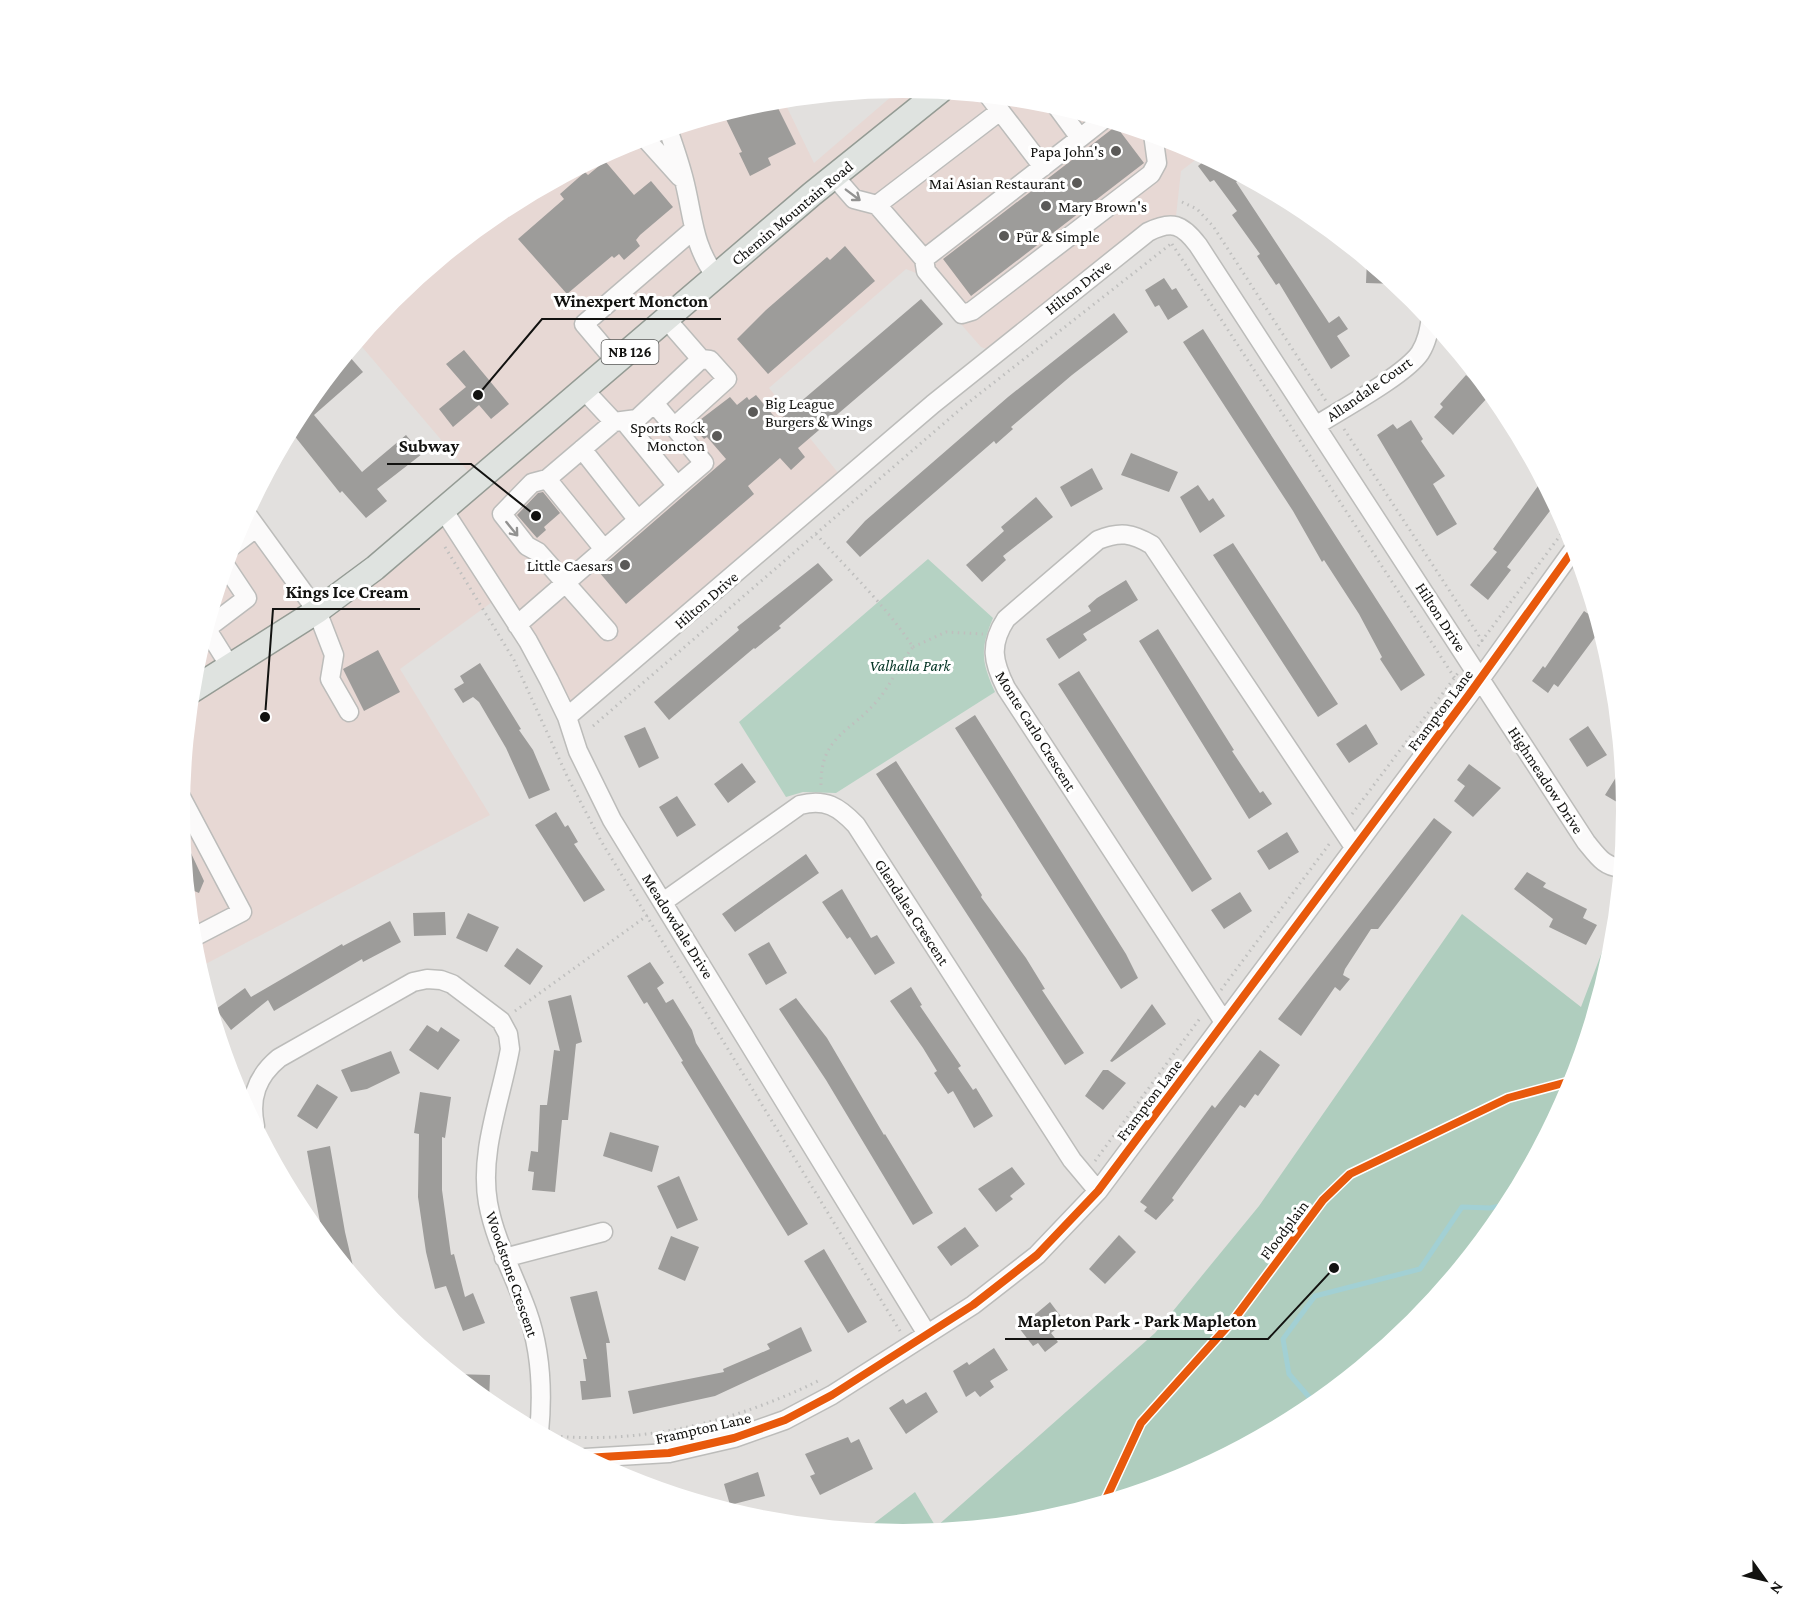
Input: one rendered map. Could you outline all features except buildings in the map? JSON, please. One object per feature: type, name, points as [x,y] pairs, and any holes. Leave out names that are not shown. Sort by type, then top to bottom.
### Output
[{"type":"main road","name":"Chemin Mountain Road","points":[[202,685],[231,668],[375,568],[834,176],[931,99]]},
{"type":"street","points":[[995,104],[1043,166]]},
{"type":"street","points":[[877,205],[1000,111]]},
{"type":"street","points":[[1064,116],[1080,138]]},
{"type":"street","points":[[924,260],[1097,125]]},
{"type":"street","points":[[670,136],[685,182],[693,230],[701,256],[716,277]]},
{"type":"street","points":[[834,176],[854,199],[877,205],[924,260],[926,271],[960,312],[969,313],[1151,174],[1156,163],[1154,143]]},
{"type":"street","points":[[650,144],[685,182]]},
{"type":"street","name":"Hilton Drive","points":[[567,717],[933,404],[1148,232],[1161,225],[1175,225],[1187,231],[1317,425],[1481,679]]},
{"type":"street","points":[[617,363],[584,324],[693,230]]},
{"type":"street","points":[[668,320],[701,359],[710,360],[727,379],[674,427]]},
{"type":"street","name":"Allandale Court","points":[[1317,425],[1407,366],[1419,353],[1428,337],[1429,329]]},
{"type":"street","points":[[608,631],[538,552],[527,546],[501,514],[532,483],[547,479],[619,421],[637,419],[701,359]]},
{"type":"street","points":[[585,390],[619,421],[677,486]]},
{"type":"street","points":[[518,625],[603,548],[704,463],[654,403]]},
{"type":"street","points":[[582,449],[638,519]]},
{"type":"street","points":[[547,479],[603,548]]},
{"type":"street","name":"Meadowdale Drive","points":[[444,511],[518,625],[567,717],[578,751],[612,820],[923,1327]]},
{"type":"street","points":[[252,521],[317,610],[334,655],[330,679],[349,712]]},
{"type":"street","points":[[995,637],[1006,620],[1098,540],[1115,533],[1135,535],[1152,545],[1168,567],[1354,848]]},
{"type":"street","name":"Frampton Lane","points":[[601,1457],[669,1453],[734,1438],[785,1420],[832,1395],[923,1327],[973,1305],[1037,1255],[1098,1191],[1481,679],[1569,555]]},
{"type":"street","points":[[216,621],[247,598],[231,574]]},
{"type":"street","points":[[212,637],[231,668]]},
{"type":"street","name":"Monte Carlo Crescent","points":[[995,637],[993,648],[995,667],[1006,688],[1224,1022]]},
{"type":"street","name":"Highmeadow Drive","points":[[1481,679],[1586,842],[1601,860],[1614,868]]},
{"type":"street","points":[[663,902],[787,812],[800,805],[822,802]]},
{"type":"street","name":"Glendalea Crescent","points":[[822,802],[842,810],[856,825],[1072,1160],[1098,1191]]},
{"type":"street","points":[[190,814],[242,912],[201,933]]},
{"type":"street","points":[[254,1104],[253,1097],[259,1079],[279,1058],[413,982],[427,978],[441,980],[501,1021]]},
{"type":"street","name":"Woodstone Crescent","points":[[501,1021],[508,1034],[510,1049],[486,1160],[488,1204],[504,1258],[527,1312],[540,1362],[543,1427]]},
{"type":"street","points":[[504,1258],[603,1232]]},
{"type":"path","points":[[1182,202],[1197,209],[1213,226],[1494,660]]},
{"type":"path","points":[[593,726],[1021,359],[1187,231]]},
{"type":"path","points":[[1172,243],[1454,678],[1468,696]]},
{"type":"path","points":[[816,534],[874,601],[894,618],[913,647]]},
{"type":"path","points":[[1085,1176],[1211,1003],[1561,534]]},
{"type":"path","points":[[822,802],[822,765],[827,751],[845,728],[876,702],[913,647],[946,632],[975,632],[995,637]]},
{"type":"path","points":[[501,1021],[663,902]]},
{"type":"path","points":[[891,1337],[923,1327]]},
{"type":"path","points":[[558,1435],[600,1437],[680,1429],[780,1400],[824,1378]]},
{"type":"shaded area","points":[[889,98],[904,98],[950,99],[1043,111],[1133,135],[1195,160],[1181,171],[1175,225],[1161,225],[994,352],[981,347],[916,273],[906,269],[769,388],[844,480],[567,717],[499,597],[400,669],[490,815],[207,963],[196,904],[192,858],[190,811],[196,718],[214,626],[252,521],[318,610],[477,482],[362,347],[399,306],[469,245],[547,193],[630,152],[674,135],[719,122],[787,107],[814,163]]},
{"type":"green space","name":"Valhalla Park","points":[[928,559],[993,618],[986,638],[984,655],[987,672],[995,692],[836,793],[803,792],[786,797],[739,722]]},
{"type":"green space","points":[[1462,914],[1581,1007],[1603,949],[1593,996],[1563,1084],[1521,1168],[1497,1207],[1470,1245],[1408,1316],[1338,1377],[1260,1429],[1219,1451],[1133,1487],[1043,1511],[940,1523],[1155,1333],[1259,1206]]},
{"type":"green space","points":[[915,1492],[934,1523],[874,1523]]},
{"type":"waterway","points":[[1309,1397],[1289,1374],[1283,1339],[1315,1296],[1420,1269],[1462,1207],[1497,1207]]},
{"type":"cycle path","points":[[601,1457],[669,1453],[734,1438],[785,1420],[832,1395],[973,1305],[1037,1255],[1098,1191],[1468,696],[1569,555]]},
{"type":"cycle path","name":"Floodplain","points":[[1108,1494],[1141,1423],[1235,1318],[1323,1200],[1350,1174],[1508,1098],[1563,1083]]},
{"type":"place","name":"Papa John's","points":[[1116,151]]},
{"type":"place","name":"Mai Asian Restaurant","points":[[1077,183]]},
{"type":"place","name":"Mary Brown's","points":[[1046,206]]},
{"type":"place","name":"Pür & Simple","points":[[1004,236]]},
{"type":"place","name":"Winexpert Moncton","points":[[478,395]]},
{"type":"place","name":"Big League Burgers & Wings","points":[[753,412]]},
{"type":"place","name":"Sports Rock Moncton","points":[[717,436]]},
{"type":"place","name":"Subway","points":[[536,516]]},
{"type":"place","name":"Little Caesars","points":[[625,565]]},
{"type":"place","name":"Kings Ice Cream","points":[[265,717]]},
{"type":"place","name":"Mapleton Park - Park Mapleton","points":[[1334,1268]]}]
